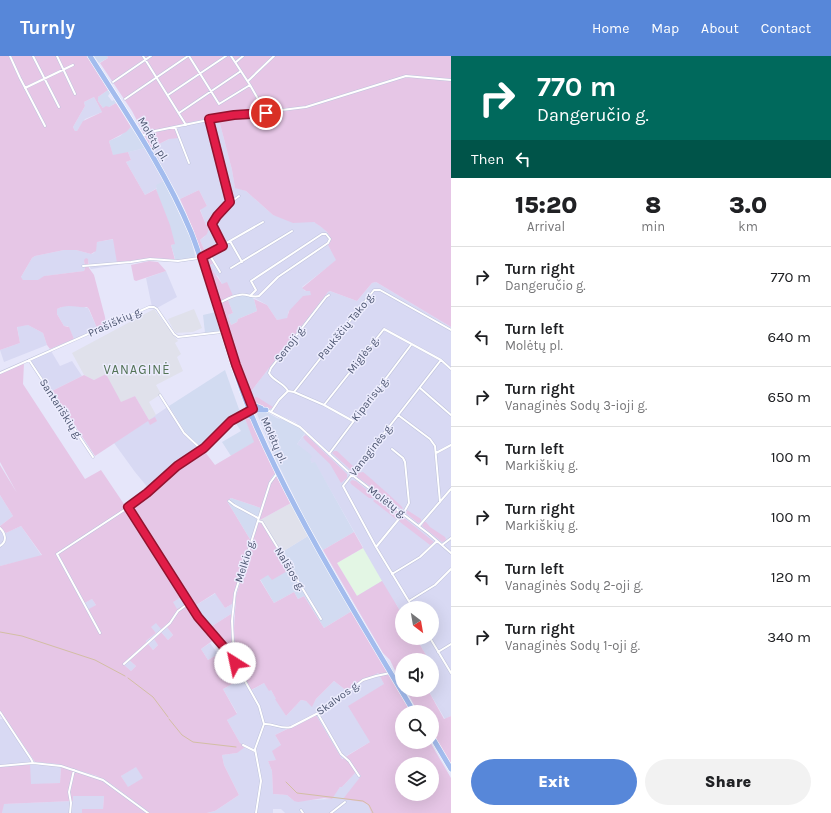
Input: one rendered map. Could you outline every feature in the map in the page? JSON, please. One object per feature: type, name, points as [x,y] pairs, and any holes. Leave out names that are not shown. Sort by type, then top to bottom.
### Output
[{"type":"highway","name":"Molėtų pl.","points":[[92,56],[161,167],[180,203],[217,304],[251,410],[305,520],[395,674]]},
{"type":"highway","name":"Molėtų pl.","points":[[92,56],[166,181],[186,221],[201,258],[223,331],[251,410],[278,472],[311,536],[412,705]]},
{"type":"highway","points":[[242,414],[247,414],[253,405],[264,410]]},
{"type":"highway","points":[[242,414],[251,410],[257,412],[264,410]]},
{"type":"highway","points":[[436,749],[451,774]]},
{"type":"highway","points":[[439,749],[451,769]]},
{"type":"street","points":[[10,56],[45,126]]},
{"type":"street","points":[[33,56],[59,107]]},
{"type":"street","points":[[56,56],[75,94]]},
{"type":"street","points":[[143,56],[186,125]]},
{"type":"street","points":[[113,82],[151,56]]},
{"type":"street","points":[[125,99],[188,56],[219,104],[250,85]]},
{"type":"street","points":[[168,95],[226,56]]},
{"type":"street","points":[[231,56],[248,81],[266,113]]},
{"type":"street","points":[[236,62],[243,56]]},
{"type":"street","points":[[248,81],[274,56]]},
{"type":"street","points":[[25,88],[73,65]]},
{"type":"street","points":[[179,113],[241,71]]},
{"type":"street","points":[[142,136],[150,132],[209,119],[306,107],[406,76],[451,80]]},
{"type":"street","points":[[209,119],[230,202]]},
{"type":"street","points":[[175,127],[189,163]]},
{"type":"street","points":[[223,246],[212,224],[230,202],[239,196]]},
{"type":"street","points":[[83,266],[150,259],[178,261],[201,258],[263,222]]},
{"type":"street","points":[[231,268],[292,231]]},
{"type":"street","points":[[217,304],[239,295],[255,297],[261,295],[264,290],[278,277],[328,243],[330,240],[326,233],[322,234],[251,281],[256,290],[250,296]]},
{"type":"street","points":[[230,241],[242,262]]},
{"type":"street","points":[[209,254],[220,272]]},
{"type":"street","name":"Paukščių Tako g.","points":[[294,392],[374,290],[380,290],[451,330]]},
{"type":"street","name":"Senoji g.","points":[[288,391],[270,375],[270,370],[329,295]]},
{"type":"street","name":"Prašiškių g.","points":[[0,373],[150,307],[154,307],[157,310],[174,334],[178,337],[223,331]]},
{"type":"street","name":"Miglės g.","points":[[324,405],[384,329],[441,360],[451,368]]},
{"type":"street","name":"Kiparisų g.","points":[[329,454],[412,345]]},
{"type":"street","name":"Santariškių g.","points":[[29,360],[93,457]]},
{"type":"street","name":"Vanaginės g.","points":[[409,601],[376,547],[343,487],[441,360]]},
{"type":"street","points":[[420,388],[451,414]]},
{"type":"street","points":[[264,410],[279,400],[288,391],[294,392],[324,405],[353,421]]},
{"type":"street","points":[[160,395],[184,433],[202,450]]},
{"type":"street","name":"Molėtų g.","points":[[264,410],[297,425],[352,475],[419,526],[451,553]]},
{"type":"street","points":[[100,633],[57,554],[147,493],[177,466],[202,450],[229,423],[242,414]]},
{"type":"street","points":[[398,415],[435,446],[440,502]]},
{"type":"street","points":[[436,453],[451,445]]},
{"type":"street","points":[[376,547],[403,514],[409,503],[406,466],[403,458],[392,449]]},
{"type":"street","name":"Melkio g.","points":[[264,724],[258,706],[236,665],[232,621],[234,600],[258,519],[270,483],[278,472]]},
{"type":"street","points":[[419,526],[451,489]]},
{"type":"street","points":[[229,501],[258,519]]},
{"type":"street","points":[[128,507],[160,554],[202,622],[229,653],[234,654]]},
{"type":"street","name":"Nalšios g.","points":[[258,519],[262,522],[321,619]]},
{"type":"street","points":[[0,528],[4,532],[5,538],[4,543],[0,546]]},
{"type":"street","points":[[442,545],[451,538]]},
{"type":"street","points":[[392,574],[420,557],[437,541]]},
{"type":"street","points":[[409,601],[435,585],[451,569]]},
{"type":"street","points":[[124,664],[170,623],[178,611],[189,603]]},
{"type":"street","points":[[438,652],[451,644]]},
{"type":"street","points":[[434,645],[451,673]]},
{"type":"street","name":"Skalvos g.","points":[[264,724],[272,724],[279,727],[288,728],[333,705],[364,680],[391,672]]},
{"type":"street","points":[[0,712],[33,763]]},
{"type":"street","points":[[318,714],[341,754],[349,761],[359,776]]},
{"type":"street","points":[[256,813],[261,778],[255,751],[256,742],[264,724]]},
{"type":"street","points":[[243,745],[255,751]]},
{"type":"street","points":[[0,766],[33,763],[56,764],[103,780],[148,813]]},
{"type":"street","points":[[70,813],[70,792],[74,770]]},
{"type":"street","points":[[331,813],[345,802]]},
{"type":"shaded area","points":[[0,56],[87,56],[108,90],[98,97],[98,101],[103,108],[106,106],[109,107],[116,103],[131,127],[126,132],[109,141],[113,155],[128,152],[131,160],[126,162],[145,195],[156,189],[170,225],[175,244],[171,245],[175,260],[152,258],[117,263],[113,239],[97,242],[96,251],[91,254],[76,250],[64,250],[35,256],[32,258],[21,277],[23,280],[38,280],[44,276],[84,271],[84,260],[86,258],[88,259],[89,268],[94,275],[106,325],[97,328],[87,307],[65,306],[57,309],[57,314],[64,326],[69,327],[74,339],[50,349],[43,333],[28,325],[17,327],[20,343],[0,350]],"holes":[[[94,97],[102,112],[83,121],[77,131],[75,131],[73,127],[85,106],[84,102]]]},
{"type":"shaded area","points":[[94,56],[107,56],[108,58],[99,63]]},
{"type":"shaded area","points":[[107,56],[451,56],[451,327],[376,282],[372,283],[357,301],[330,291],[249,394],[200,247],[180,199],[199,190],[207,206],[200,210],[206,225],[210,225],[207,234],[200,240],[206,254],[210,256],[214,263],[210,265],[222,284],[227,282],[234,298],[228,300],[233,313],[228,315],[231,325],[237,322],[238,319],[257,311],[254,299],[267,305],[277,320],[287,318],[289,311],[303,296],[311,295],[310,291],[306,291],[302,288],[336,260],[328,245],[331,240],[330,237],[325,230],[314,222],[293,223],[273,215],[246,191],[235,188],[232,170],[218,116],[174,126],[178,138],[169,139],[151,148],[132,111],[100,63],[108,58]]},
{"type":"shaded area","points":[[108,90],[110,93],[108,96],[116,103],[109,107],[103,108],[98,101],[98,97]]},
{"type":"shaded area","points":[[94,97],[102,112],[85,119],[77,131],[75,131],[73,127],[85,106],[84,102]]},
{"type":"shaded area","points":[[218,116],[235,187],[246,191],[273,215],[314,222],[323,228],[331,237],[328,245],[337,260],[302,287],[305,291],[310,291],[312,294],[288,312],[286,319],[277,320],[267,305],[249,295],[233,296],[222,284],[218,276],[213,274],[210,265],[214,263],[206,254],[200,240],[204,237],[210,225],[206,225],[200,209],[207,206],[199,190],[180,199],[151,148],[169,139],[173,126]]},
{"type":"shaded area","points":[[131,127],[145,148],[113,156],[109,141],[120,136]]},
{"type":"shaded area","points":[[145,148],[164,181],[157,188],[145,195],[126,162],[131,160],[128,152]]},
{"type":"shaded area","points":[[164,181],[191,239],[196,260],[176,262],[171,245],[174,244],[156,189],[156,185]]},
{"type":"shaded area","points":[[114,239],[118,265],[91,269],[88,260],[84,260],[84,271],[45,276],[39,280],[26,281],[21,279],[32,258],[35,256],[64,250],[76,250],[91,254],[94,253],[97,242]]},
{"type":"shaded area","points":[[149,261],[158,262],[166,271],[136,281],[134,280],[131,265]]},
{"type":"shaded area","points":[[166,271],[177,297],[157,308],[152,307],[146,278]]},
{"type":"shaded area","points":[[376,282],[451,327],[451,716],[445,719],[439,709],[439,705],[437,705],[432,697],[439,697],[439,653],[425,653],[420,645],[439,645],[439,601],[395,601],[395,604],[357,596],[363,547],[315,463],[312,463],[297,444],[307,431],[295,422],[255,404],[249,394],[328,292],[330,291],[357,301],[372,283]]},
{"type":"shaded area","points":[[241,293],[249,295],[254,299],[257,311],[238,319],[237,322],[231,325],[228,315],[233,313],[228,300]]},
{"type":"shaded area","points":[[75,305],[88,308],[97,328],[74,339],[68,326],[64,326],[57,314],[57,309],[64,306]]},
{"type":"shaded area","points":[[154,309],[178,341],[175,343],[181,354],[177,357],[183,371],[156,385],[161,394],[149,402],[156,415],[149,420],[135,396],[121,403],[106,375],[94,380],[84,375],[72,353]]},
{"type":"shaded area","points":[[194,309],[202,328],[193,332],[176,333],[168,319]]},
{"type":"shaded area","points":[[216,312],[221,331],[205,333],[203,315]]},
{"type":"shaded area","points":[[28,325],[43,333],[47,345],[4,362],[0,350],[20,343],[17,326]]},
{"type":"shaded area","points":[[51,351],[60,366],[72,361],[82,376],[52,391],[31,362],[32,360]]},
{"type":"shaded area","points":[[24,363],[23,384],[85,479],[101,470],[151,544],[183,596],[173,602],[177,609],[188,603],[215,639],[201,649],[208,660],[225,650],[243,678],[223,689],[237,714],[227,720],[240,743],[245,747],[237,753],[222,755],[224,765],[239,795],[215,811],[207,813],[150,813],[111,784],[97,776],[57,764],[35,762],[0,711],[0,566],[42,555],[21,526],[6,533],[0,527],[13,516],[0,495],[0,465],[17,493],[0,462],[0,374]],"holes":[[[92,599],[96,605],[87,610],[83,604]],[[156,623],[161,629],[166,626],[173,635],[168,640],[161,632],[154,639],[158,645],[153,650],[146,641],[156,633],[151,627]],[[128,659],[136,666],[131,671],[123,664]],[[136,767],[143,778],[128,787],[121,776]]]},
{"type":"shaded area","points":[[225,370],[240,412],[230,418],[215,436],[201,447],[186,433],[169,406]]},
{"type":"shaded area","points":[[106,374],[121,402],[135,396],[149,420],[155,417],[157,421],[150,425],[148,421],[95,456],[52,391],[84,375],[94,380]]},
{"type":"shaded area","points":[[255,397],[273,407],[270,409],[259,405],[254,400]]},
{"type":"shaded area","points":[[169,406],[186,433],[201,447],[175,465],[149,489],[114,443]]},
{"type":"shaded area","points":[[259,411],[265,411],[277,418],[288,421],[296,425],[305,433],[297,444],[312,457],[310,459],[312,463],[315,462],[354,532],[323,550],[306,521],[276,460],[257,414]]},
{"type":"shaded area","points":[[247,415],[250,417],[275,473],[270,480],[261,508],[231,498],[227,501],[251,541],[232,604],[225,608],[215,593],[193,607],[131,509],[178,469],[205,452],[215,465],[254,442],[244,416]]},
{"type":"shaded area","points":[[244,416],[255,442],[231,456],[222,442],[241,431],[235,422]]},
{"type":"shaded area","points":[[306,435],[347,474],[347,478],[341,483],[330,464],[305,440],[303,437]]},
{"type":"shaded area","points":[[337,451],[354,467],[352,471],[332,453]]},
{"type":"shaded area","points":[[363,472],[400,505],[403,510],[356,476],[358,473]]},
{"type":"shaded area","points":[[275,477],[277,477],[291,503],[260,520],[289,570],[272,580],[268,575],[260,580],[274,603],[294,592],[298,599],[304,596],[324,628],[352,611],[395,683],[395,697],[403,697],[408,705],[395,705],[395,749],[434,749],[439,757],[395,757],[395,801],[439,801],[439,757],[451,778],[451,813],[371,813],[368,805],[362,802],[343,799],[361,776],[357,771],[342,787],[340,787],[332,799],[324,798],[298,802],[294,801],[287,795],[273,794],[272,771],[268,761],[276,760],[272,751],[281,745],[275,735],[316,715],[342,759],[370,742],[348,706],[384,684],[378,673],[347,691],[334,681],[316,699],[312,707],[306,701],[301,700],[286,716],[271,690],[269,691],[264,683],[251,690],[236,663],[234,628],[236,596],[270,483]]},
{"type":"shaded area","points":[[352,480],[356,481],[373,495],[373,498],[369,498],[351,484],[350,482]]},
{"type":"shaded area","points":[[0,495],[13,516],[0,526]]},
{"type":"shaded area","points":[[231,498],[261,508],[251,541],[227,501]]},
{"type":"shaded area","points":[[376,498],[380,498],[400,513],[400,515],[396,519],[373,501]]},
{"type":"shaded area","points":[[291,503],[308,536],[279,554],[260,520]]},
{"type":"shaded area","points":[[407,510],[421,519],[421,522],[418,523],[406,513]]},
{"type":"shaded area","points":[[402,517],[434,542],[430,545],[400,522],[399,520]]},
{"type":"shaded area","points":[[424,522],[445,537],[445,541],[442,542],[422,526]]},
{"type":"shaded area","points":[[21,526],[42,556],[0,566],[0,527],[6,533]]},
{"type":"shaded area","points":[[354,532],[363,548],[337,563],[357,596],[382,581],[395,602],[395,645],[420,645],[425,653],[395,653],[395,670],[390,660],[383,653],[323,550]]},
{"type":"shaded area","points":[[308,536],[352,611],[324,628],[304,596],[298,599],[294,592],[274,603],[260,579],[268,574],[289,570],[279,554]]},
{"type":"shaded area","points":[[363,548],[382,581],[357,596],[337,563]]},
{"type":"shaded area","points":[[216,593],[225,608],[232,604],[231,614],[209,628],[193,607]]},
{"type":"shaded area","points":[[183,596],[188,603],[177,610],[172,602]]},
{"type":"shaded area","points":[[92,599],[96,605],[87,611],[83,604]]},
{"type":"shaded area","points":[[231,614],[232,649],[229,651],[209,628]]},
{"type":"shaded area","points":[[156,622],[166,626],[173,635],[168,640],[161,632],[158,645],[153,650],[146,641],[156,633],[150,627]]},
{"type":"shaded area","points":[[210,643],[218,654],[208,660],[201,649]]},
{"type":"shaded area","points":[[128,659],[136,666],[131,671],[123,664]]},
{"type":"shaded area","points":[[378,673],[384,684],[370,742],[341,759],[315,715],[275,735],[281,745],[277,760],[268,761],[272,771],[273,794],[287,795],[294,801],[331,799],[340,787],[342,787],[357,771],[361,776],[362,802],[368,805],[371,813],[285,813],[281,809],[273,809],[273,813],[207,813],[215,811],[239,795],[224,765],[222,755],[237,753],[240,743],[227,720],[237,713],[223,689],[243,678],[250,691],[264,683],[271,690],[286,716],[301,700],[306,701],[312,706],[316,699],[334,681],[347,691]]},
{"type":"shaded area","points":[[410,697],[432,697],[436,705],[414,705]]},
{"type":"shaded area","points":[[439,710],[444,719],[451,716],[451,767],[439,747]]},
{"type":"shaded area","points":[[0,719],[3,719],[31,760],[30,763],[0,765]]},
{"type":"shaded area","points":[[30,764],[61,766],[60,783],[30,785]]},
{"type":"shaded area","points":[[30,764],[31,784],[60,783],[61,766],[102,780],[147,813],[82,813],[82,809],[103,809],[104,796],[73,796],[73,801],[4,804],[2,813],[0,813],[0,767]]},
{"type":"shaded area","points":[[136,766],[144,778],[128,788],[121,776]]},
{"type":"shaded area","points":[[73,796],[104,796],[103,809],[82,809],[82,813],[2,813],[3,804],[73,801]]},
{"type":"waterway","points":[[0,632],[22,636],[95,660],[125,676]]},
{"type":"waterway","points":[[128,678],[153,697],[168,717]]},
{"type":"waterway","points":[[169,719],[182,735],[193,742],[236,747]]},
{"type":"waterway","points":[[286,782],[297,793],[363,801],[369,805],[373,813]]},
{"type":"district","name":"VANAGINĖ","points":[[137,369]]},
{"type":"route","points":[[235,663],[234,654],[229,653],[192,608],[160,554],[128,507],[138,501],[177,466],[204,448],[231,421],[253,409],[236,365],[202,257],[223,246],[212,224],[224,207],[230,202],[209,119],[234,115],[266,113]]}]
